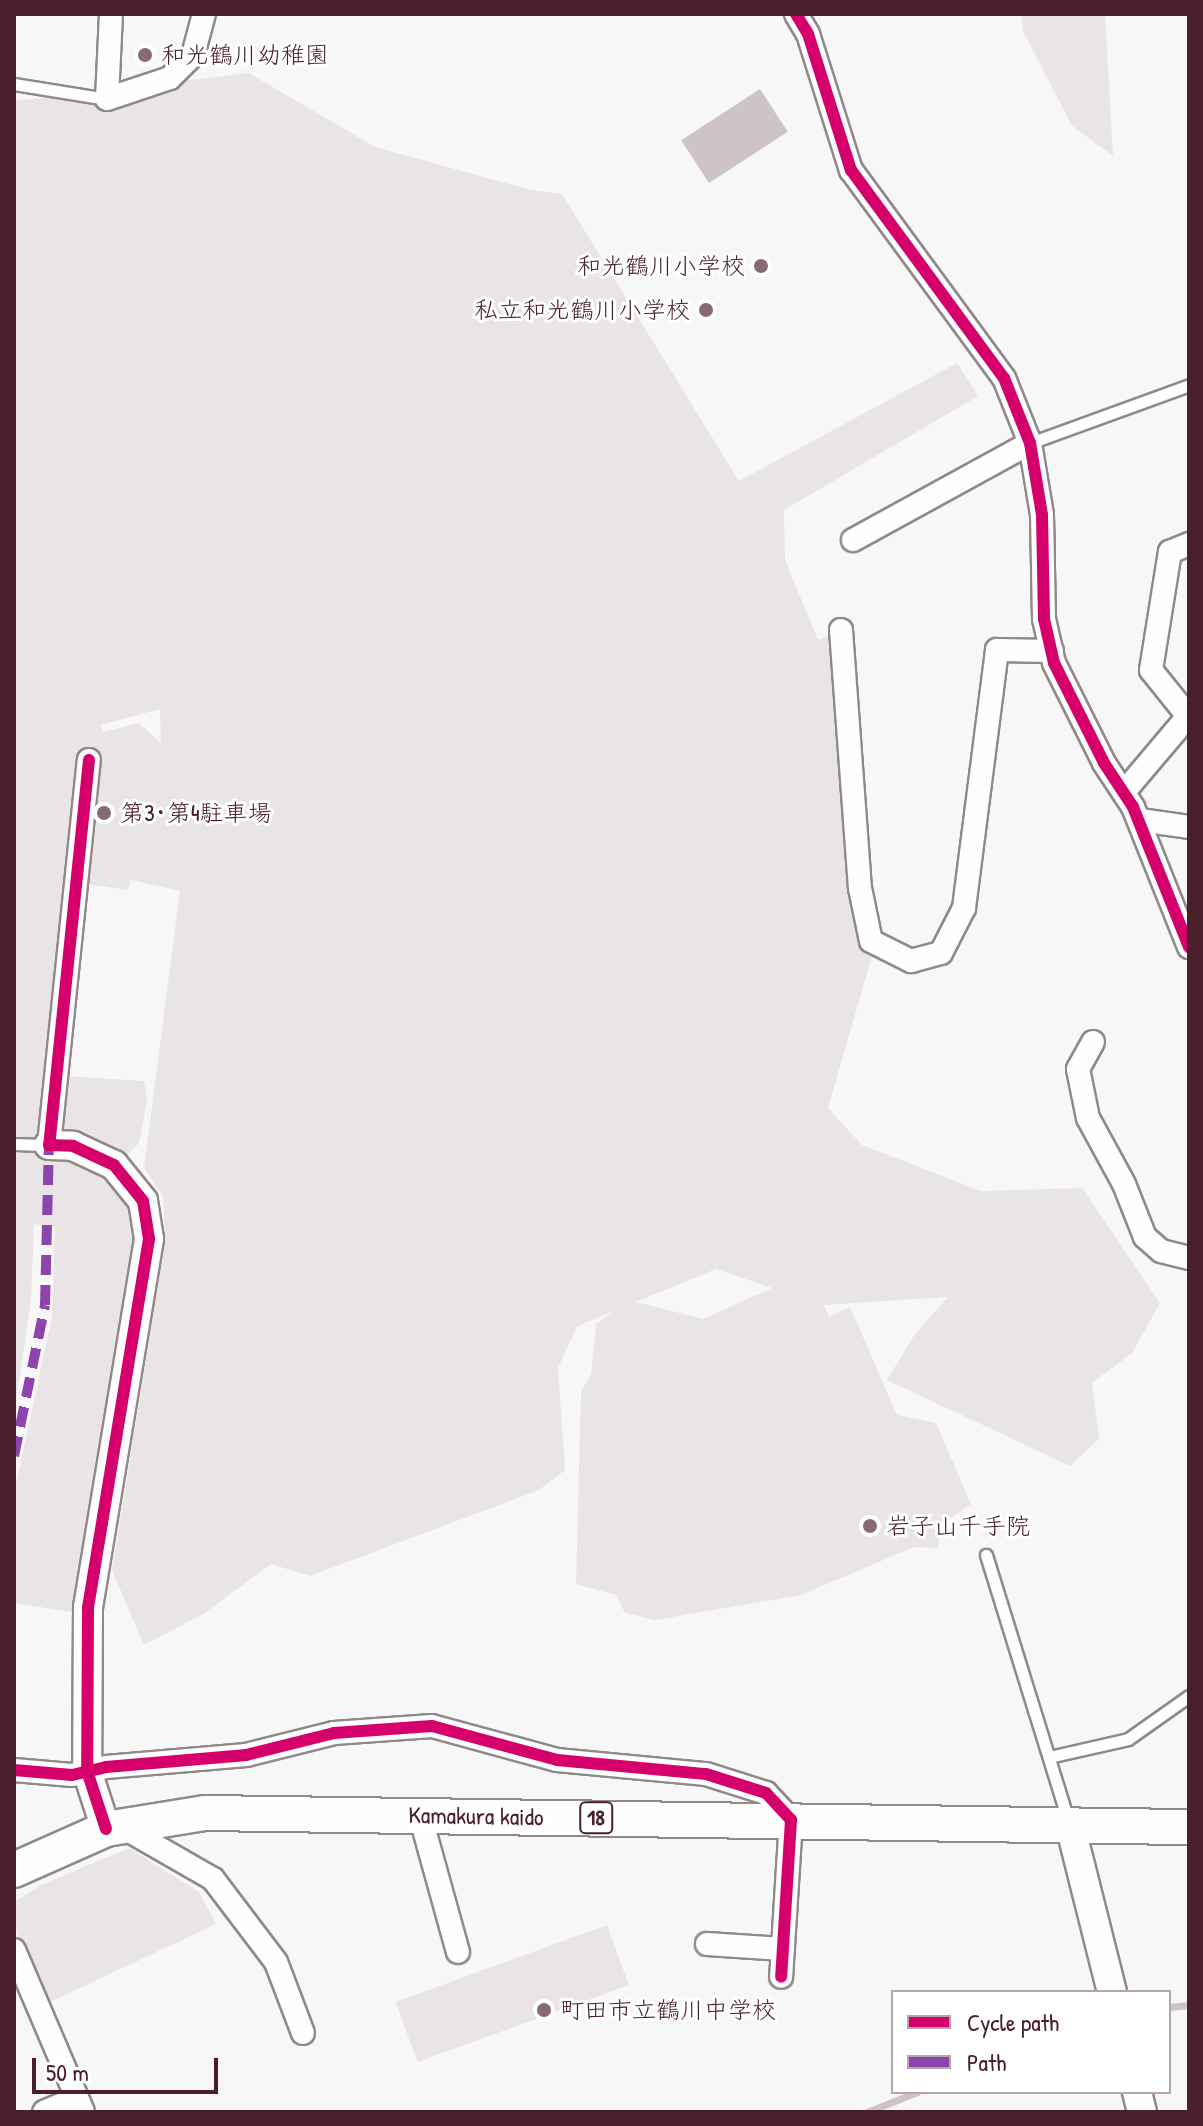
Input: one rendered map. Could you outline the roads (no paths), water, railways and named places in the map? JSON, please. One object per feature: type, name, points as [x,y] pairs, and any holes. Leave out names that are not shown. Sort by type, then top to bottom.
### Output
[{"type":"main road","name":"Kamakura kaido","points":[[14,1870],[113,1827],[205,1813],[791,1820],[1071,1829],[1189,1827]]},
{"type":"street","points":[[111,14],[107,99],[170,78],[193,55],[204,14]]},
{"type":"street","points":[[796,14],[808,34],[851,170],[1004,378],[1030,443],[1042,515],[1044,619],[1052,651],[1080,718],[1140,820],[1189,947]]},
{"type":"street","points":[[853,540],[1030,443]]},
{"type":"street","points":[[1124,792],[1188,716],[1151,670],[1170,552],[1189,544]]},
{"type":"street","points":[[841,630],[860,888],[871,941],[911,961],[941,953],[964,908],[997,650],[1052,651]]},
{"type":"street","points":[[89,760],[49,1145],[73,1146],[114,1165],[143,1201],[149,1239],[88,1607],[87,1771],[113,1827],[213,1879],[276,1962],[303,2033]]},
{"type":"street","points":[[1140,820],[1189,827]]},
{"type":"street","points":[[1093,1042],[1078,1069],[1088,1118],[1124,1184],[1145,1237],[1161,1251],[1189,1258]]},
{"type":"street","points":[[14,1770],[87,1771],[246,1755],[334,1733],[432,1726],[557,1760],[706,1774],[766,1793],[791,1820],[781,1977]]},
{"type":"street","points":[[420,1815],[458,1952]]},
{"type":"street","points":[[1071,1829],[1112,1990]]},
{"type":"street","points":[[707,1944],[783,1949]]},
{"type":"street","points":[[14,1950],[80,2105],[44,2112]]},
{"type":"lane","points":[[14,84],[107,99]]},
{"type":"lane","points":[[1030,443],[1189,385]]},
{"type":"lane","points":[[14,1144],[49,1145]]},
{"type":"lane","points":[[986,1555],[1071,1829]]},
{"type":"lane","points":[[1049,1757],[1128,1739],[1189,1696]]},
{"type":"waterway","points":[[1171,2007],[1189,2005]]},
{"type":"waterway","points":[[867,2112],[912,2094]]},
{"type":"place","name":"和光鶴川幼稚園","points":[[145,55]]},
{"type":"place","name":"和光鶴川小学校","points":[[761,266]]},
{"type":"place","name":"私立和光鶴川小学校","points":[[706,310]]},
{"type":"place","name":"第3･第4駐車場","points":[[104,813]]},
{"type":"place","name":"岩子山千手院","points":[[870,1526]]},
{"type":"place","name":"町田市立鶴川中学校","points":[[544,2010]]}]
